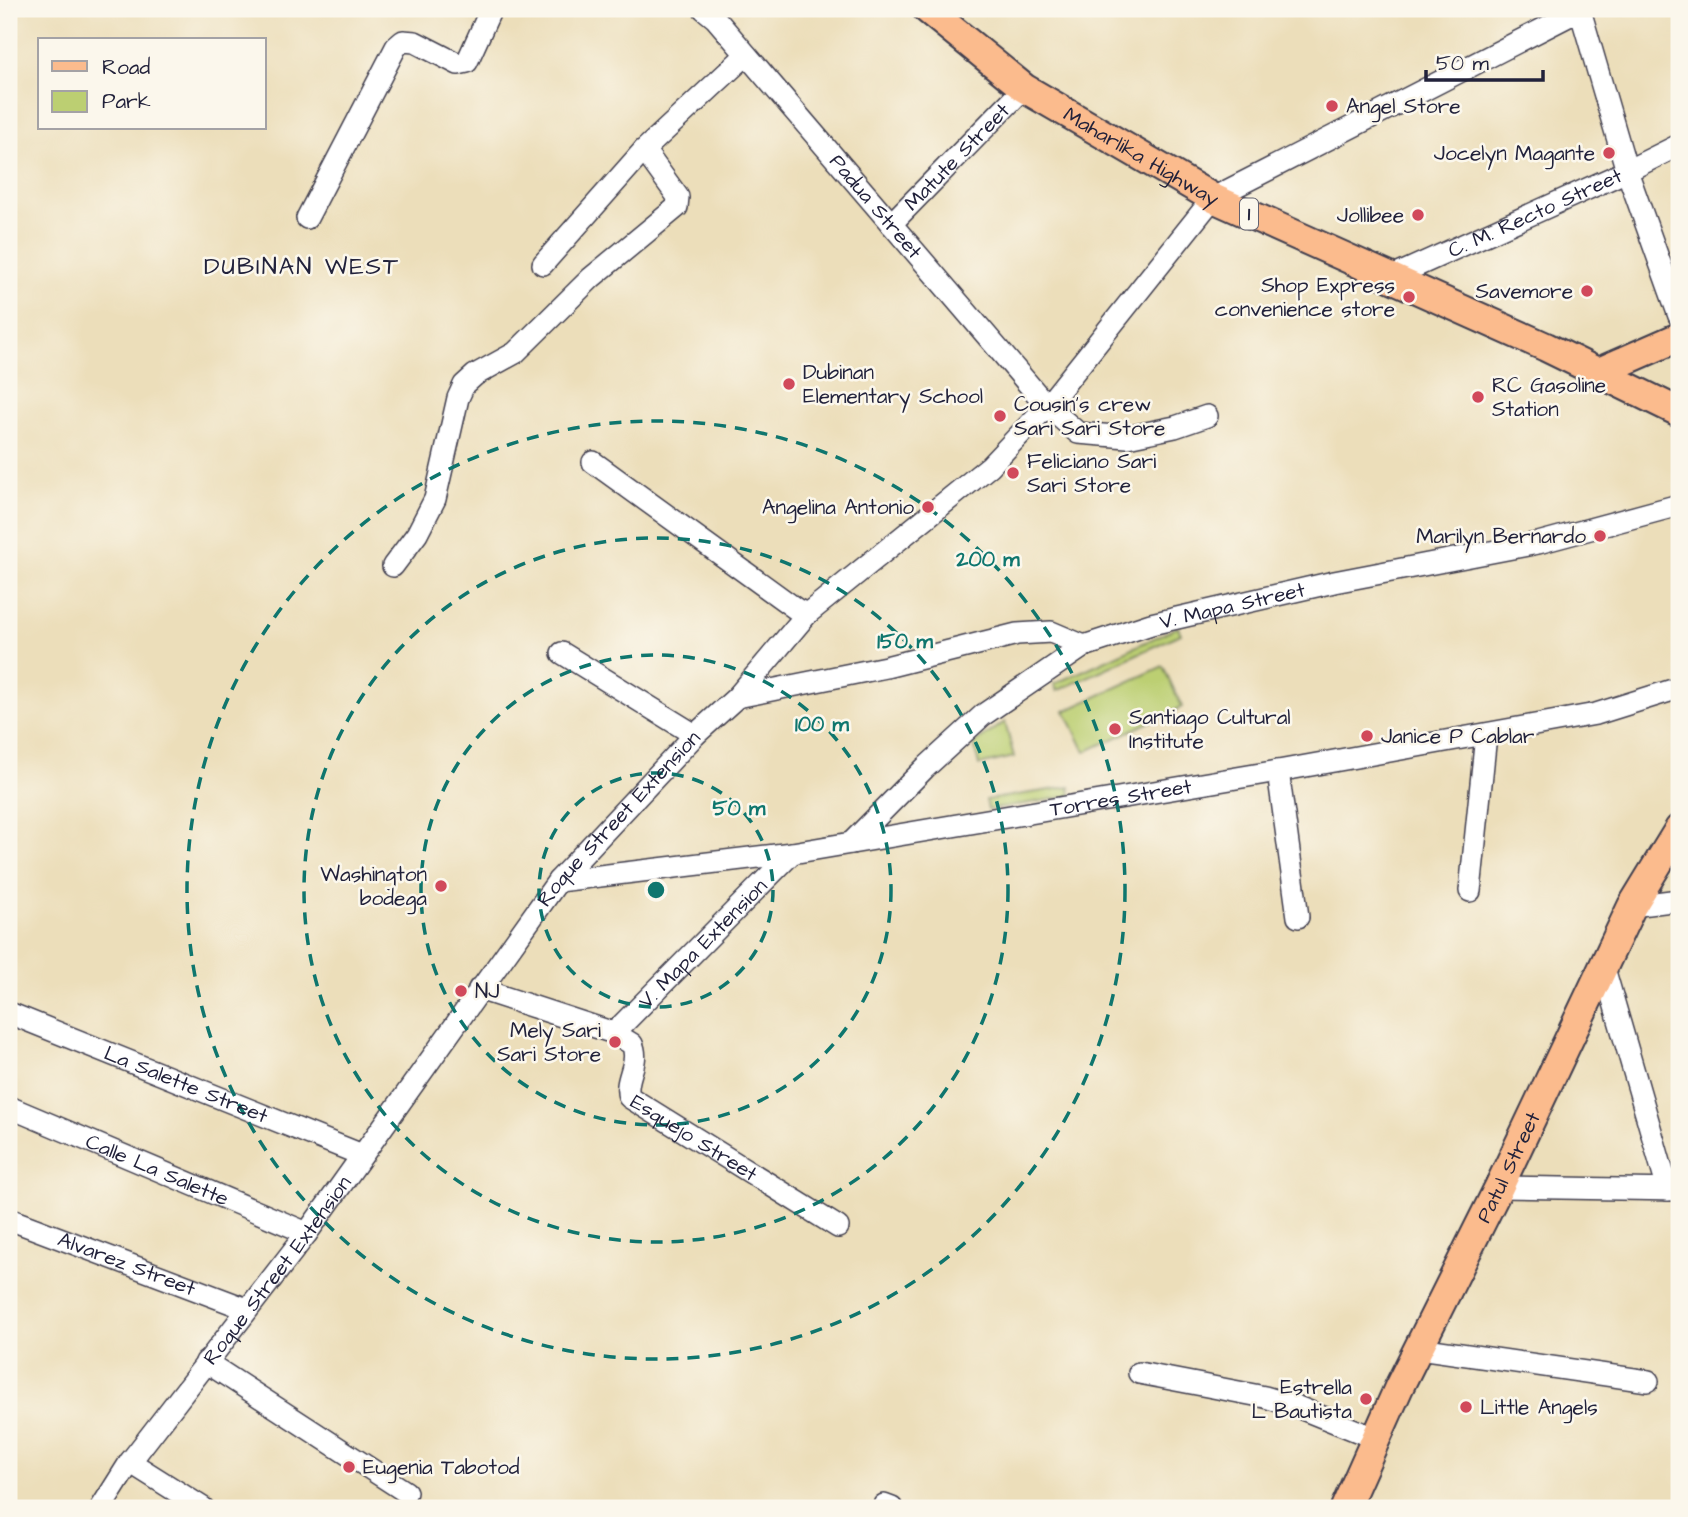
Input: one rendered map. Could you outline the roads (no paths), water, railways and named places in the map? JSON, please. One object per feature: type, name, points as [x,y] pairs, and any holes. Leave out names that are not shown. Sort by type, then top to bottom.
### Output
[{"type":"main road","name":"Maharlika Highway","points":[[927,9],[1024,88],[1213,198],[1599,372],[1679,412]]},
{"type":"main road","points":[[1599,372],[1679,337]]},
{"type":"main road","name":"Patul Street","points":[[1345,1508],[1632,906],[1679,829]]},
{"type":"street","points":[[307,218],[396,47],[404,41],[415,42],[458,64],[467,62],[491,9]]},
{"type":"street","points":[[1213,198],[1580,9],[1628,171],[1679,316]]},
{"type":"street","name":"Padua Street","points":[[714,12],[746,55],[1047,406],[1078,433],[1127,437],[1175,428],[1207,416]]},
{"type":"street","points":[[544,264],[644,150],[746,55]]},
{"type":"street","name":"Matute Street","points":[[891,224],[1024,88]]},
{"type":"street","name":"C. M. Recto Street","points":[[1390,278],[1628,171],[1679,145]]},
{"type":"street","points":[[393,565],[417,534],[435,499],[458,398],[464,385],[475,375],[515,353],[591,278],[677,207],[678,197],[644,150]]},
{"type":"street","name":"Roque Street Extension","points":[[102,1508],[130,1462],[307,1233],[558,881],[695,735],[737,697],[807,614],[990,466],[1047,406],[1213,198]]},
{"type":"street","points":[[593,462],[807,614]]},
{"type":"street","name":"V. Mapa Street","points":[[851,843],[925,768],[983,715],[1084,646],[1164,621],[1334,582],[1538,544],[1679,505]]},
{"type":"street","points":[[737,697],[886,667],[1017,634],[1051,632],[1084,646]]},
{"type":"street","points":[[562,653],[695,735]]},
{"type":"street","name":"Torres Street","points":[[558,881],[792,853],[1278,771],[1596,714],[1679,688]]},
{"type":"street","points":[[1470,891],[1486,735]]},
{"type":"street","points":[[1278,771],[1298,917]]},
{"type":"street","name":"V. Mapa Extension","points":[[614,1033],[792,853]]},
{"type":"street","points":[[1632,906],[1679,900]]},
{"type":"street","points":[[1499,1187],[1674,1190],[1604,968]]},
{"type":"street","points":[[479,989],[614,1033]]},
{"type":"street","name":"La Salette Street","points":[[9,1013],[362,1155]]},
{"type":"street","name":"Esquejo Street","points":[[614,1033],[635,1048],[635,1060],[627,1091],[629,1097],[838,1227]]},
{"type":"street","name":"Calle La Salette","points":[[9,1107],[307,1233]]},
{"type":"street","name":"Alvarez Street","points":[[9,1219],[247,1309]]},
{"type":"street","points":[[1419,1348],[1648,1381]]},
{"type":"street","points":[[206,1362],[406,1492]]},
{"type":"street","points":[[1139,1373],[1265,1397],[1295,1406],[1377,1439]]},
{"type":"street","points":[[130,1462],[203,1508]]},
{"type":"place","name":"Angel Store","points":[[1332,106]]},
{"type":"place","name":"Jocelyn Magante","points":[[1609,153]]},
{"type":"place","name":"Jollibee","points":[[1418,215]]},
{"type":"place","name":"Savemore","points":[[1587,291]]},
{"type":"place","name":"Shop Express convenience store","points":[[1409,297]]},
{"type":"place","name":"Dubinan Elementary School","points":[[789,384]]},
{"type":"place","name":"RC Gasoline Station","points":[[1478,397]]},
{"type":"place","name":"Cousin's crew Sari Sari Store","points":[[1000,416]]},
{"type":"place","name":"Feliciano Sari Sari Store","points":[[1013,473]]},
{"type":"place","name":"Angelina Antonio","points":[[928,507]]},
{"type":"place","name":"Marilyn Bernardo","points":[[1600,536]]},
{"type":"place","name":"Santiago Cultural Institute","points":[[1115,729]]},
{"type":"place","name":"Janice P Cablar","points":[[1367,736]]},
{"type":"place","name":"Washington bodega","points":[[441,886]]},
{"type":"place","name":"NJ","points":[[461,991]]},
{"type":"place","name":"Mely Sari Sari Store","points":[[615,1042]]},
{"type":"place","name":"Estrella L Bautista","points":[[1366,1399]]},
{"type":"place","name":"Little Angels","points":[[1466,1407]]},
{"type":"place","name":"Eugenia Tabotod","points":[[349,1467]]},
{"type":"district","name":"DUBINAN WEST","points":[[302,267]]}]
